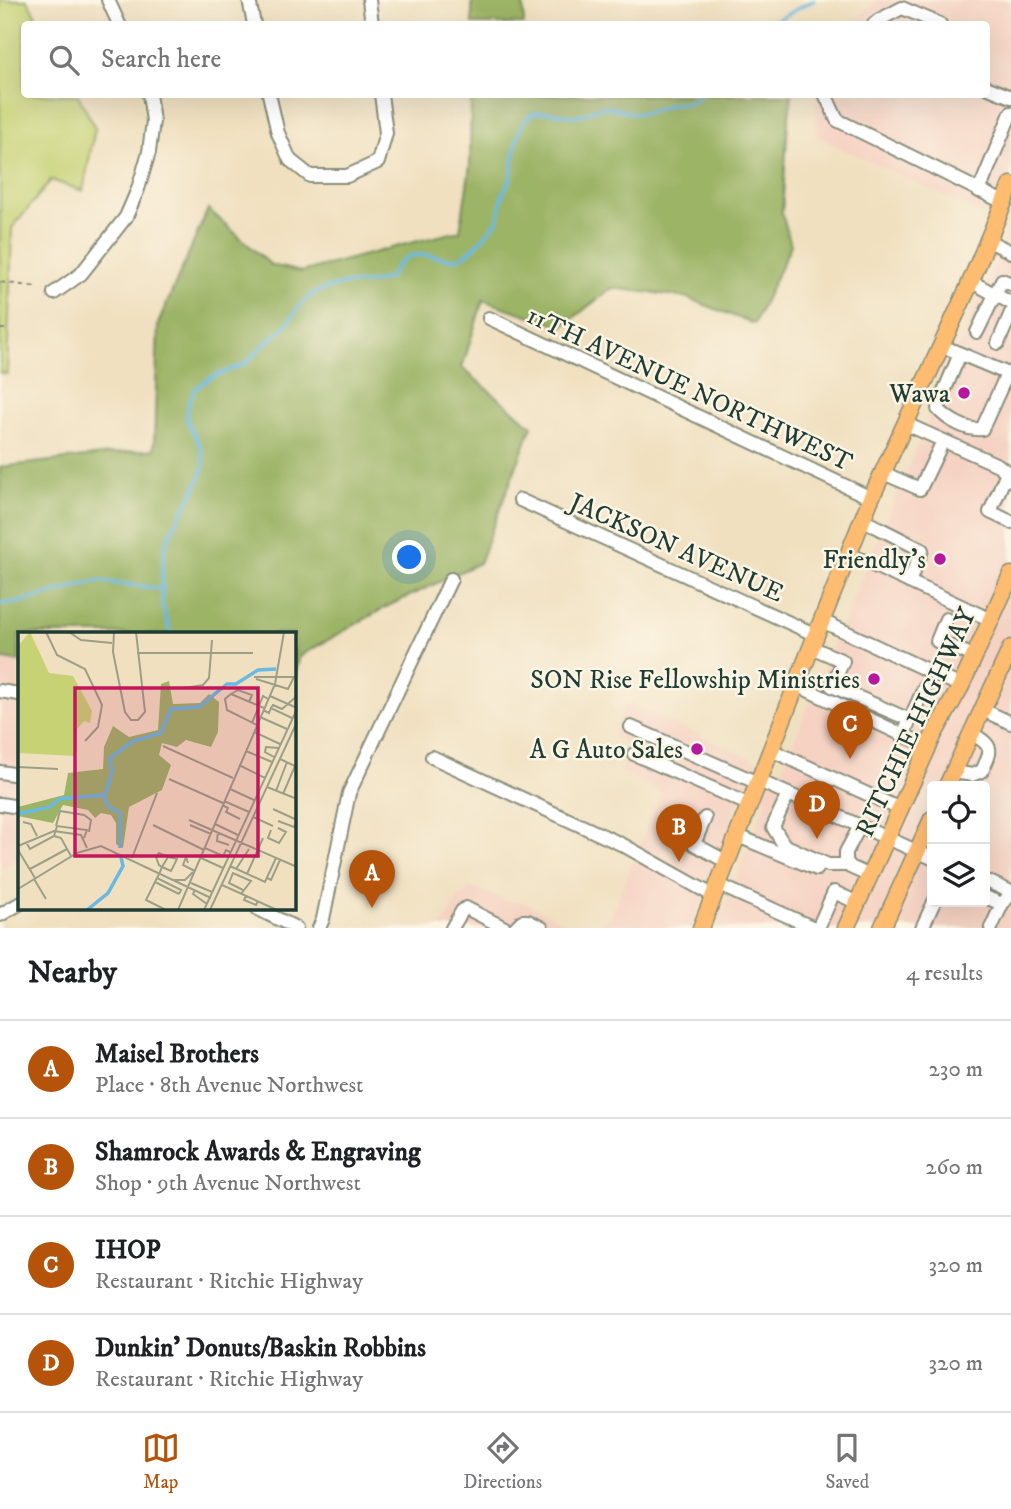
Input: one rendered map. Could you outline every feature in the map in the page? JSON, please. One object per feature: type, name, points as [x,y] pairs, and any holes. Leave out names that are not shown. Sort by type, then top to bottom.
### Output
[{"type":"main road","points":[[701,928],[871,498],[942,346],[1011,185]]},
{"type":"main road","name":"RITCHIE HIGHWAY","points":[[846,928],[1011,575]]},
{"type":"main road","points":[[951,779],[1011,648]]},
{"type":"main road","points":[[882,928],[925,854]]},
{"type":"street","points":[[108,0],[118,21]]},
{"type":"street","points":[[249,0],[253,21]]},
{"type":"street","points":[[369,0],[372,21]]},
{"type":"street","points":[[878,21],[902,8],[933,21]]},
{"type":"street","points":[[990,89],[1011,97]]},
{"type":"street","points":[[54,293],[81,274],[126,217],[149,152],[153,121],[150,98]]},
{"type":"street","points":[[270,98],[278,134],[290,160],[310,176],[347,176],[378,162],[387,133],[382,98]]},
{"type":"street","points":[[827,98],[837,120],[1003,202]]},
{"type":"street","points":[[979,191],[1011,113]]},
{"type":"street","points":[[986,240],[1011,252]]},
{"type":"street","points":[[977,332],[1002,280],[1011,284]]},
{"type":"street","points":[[970,281],[1011,303]]},
{"type":"street","points":[[998,343],[1011,313]]},
{"type":"street","name":"11TH AVENUE NORTHWEST","points":[[489,318],[871,498]]},
{"type":"street","points":[[942,346],[1009,375],[982,429],[963,426],[938,408],[960,354]]},
{"type":"street","points":[[906,424],[998,465],[1009,476],[990,512],[1011,522]]},
{"type":"street","points":[[883,473],[920,489],[943,441]]},
{"type":"street","name":"JACKSON AVENUE","points":[[520,500],[816,634]]},
{"type":"street","points":[[863,520],[922,550],[909,582]]},
{"type":"street","points":[[849,554],[991,620]]},
{"type":"street","points":[[319,928],[349,793],[451,579]]},
{"type":"street","points":[[946,620],[937,641],[974,656]]},
{"type":"street","points":[[816,634],[961,686]]},
{"type":"street","points":[[816,634],[843,661],[826,700]]},
{"type":"street","points":[[797,685],[929,746]]},
{"type":"street","points":[[832,686],[910,720]]},
{"type":"street","points":[[903,735],[925,686]]},
{"type":"street","points":[[0,691],[18,694]]},
{"type":"street","points":[[982,710],[1011,723]]},
{"type":"street","points":[[631,727],[925,854]]},
{"type":"street","points":[[951,779],[982,771],[990,753],[989,745],[972,733]]},
{"type":"street","points":[[771,750],[900,809]]},
{"type":"street","points":[[634,754],[750,805]]},
{"type":"street","points":[[432,757],[717,891],[820,927],[834,892],[858,902]]},
{"type":"street","points":[[0,772],[18,775]]},
{"type":"street","points":[[788,794],[774,827],[784,845],[828,865],[848,864],[870,876]]},
{"type":"street","points":[[0,804],[18,807]]},
{"type":"street","points":[[705,818],[694,844],[727,862]]},
{"type":"street","points":[[848,864],[846,852],[860,826]]},
{"type":"street","points":[[738,836],[817,869]]},
{"type":"street","points":[[990,884],[1008,897]]},
{"type":"street","points":[[990,897],[1008,897]]},
{"type":"street","points":[[991,928],[1008,897]]},
{"type":"street","points":[[0,915],[18,905]]},
{"type":"street","points":[[922,928],[932,907]]},
{"type":"street","points":[[452,928],[466,908],[505,928]]},
{"type":"street","points":[[262,911],[296,928]]},
{"type":"street","points":[[515,928],[522,921],[528,921],[542,928]]},
{"type":"path","points":[[0,282],[37,287]]},
{"type":"path","points":[[0,329],[8,329]]},
{"type":"shaded area","points":[[878,0],[1011,0],[1011,167],[989,217],[817,137],[816,98],[990,98],[990,21],[854,21]]},
{"type":"shaded area","points":[[1011,222],[1011,928],[716,928],[767,800],[612,737],[626,703],[781,771]]},
{"type":"shaded area","points":[[0,658],[18,662],[18,859],[0,869]]},
{"type":"shaded area","points":[[632,747],[742,793],[691,928],[594,928],[611,916],[661,793],[620,771]]},
{"type":"shaded area","points":[[469,886],[507,901],[526,903],[575,928],[441,928]]},
{"type":"green space","points":[[0,0],[27,0],[39,21],[21,21],[21,98],[80,98],[95,128],[83,191],[51,180],[12,228],[7,374],[0,373]]},
{"type":"green space","points":[[472,0],[523,0],[524,21],[472,21]]},
{"type":"green space","points":[[471,98],[792,98],[782,214],[791,245],[754,324],[685,297],[612,288],[562,327],[483,300],[462,368],[532,426],[479,563],[388,606],[300,656],[296,671],[296,632],[18,632],[18,662],[0,658],[0,467],[154,449],[158,324],[208,209],[271,265],[301,272],[460,231],[470,166]]},
{"type":"waterway","points":[[775,21],[814,0]]},
{"type":"waterway","points":[[170,632],[162,605],[165,546],[194,491],[204,463],[201,447],[186,415],[196,388],[212,377],[245,364],[284,328],[300,305],[311,295],[343,284],[376,282],[390,277],[401,262],[412,256],[453,259],[468,252],[497,221],[502,198],[510,180],[518,135],[531,115],[547,112],[578,116],[608,107],[641,113],[672,104],[688,103],[696,98]]},
{"type":"waterway","points":[[0,604],[20,602],[98,581],[163,589]]},
{"type":"place","name":"Wawa","points":[[964,393]]},
{"type":"place","name":"Friendly's","points":[[940,559]]},
{"type":"place","name":"SON Rise Fellowship Ministries","points":[[874,679]]},
{"type":"place","name":"A G Auto Sales","points":[[697,749]]},
{"type":"place","name":"IHOP","points":[[850,759]]},
{"type":"place","name":"Dunkin' Donuts/Baskin Robbins","points":[[817,839]]},
{"type":"place","name":"Shamrock Awards & Engraving","points":[[679,862]]},
{"type":"place","name":"Maisel Brothers","points":[[372,908]]}]
